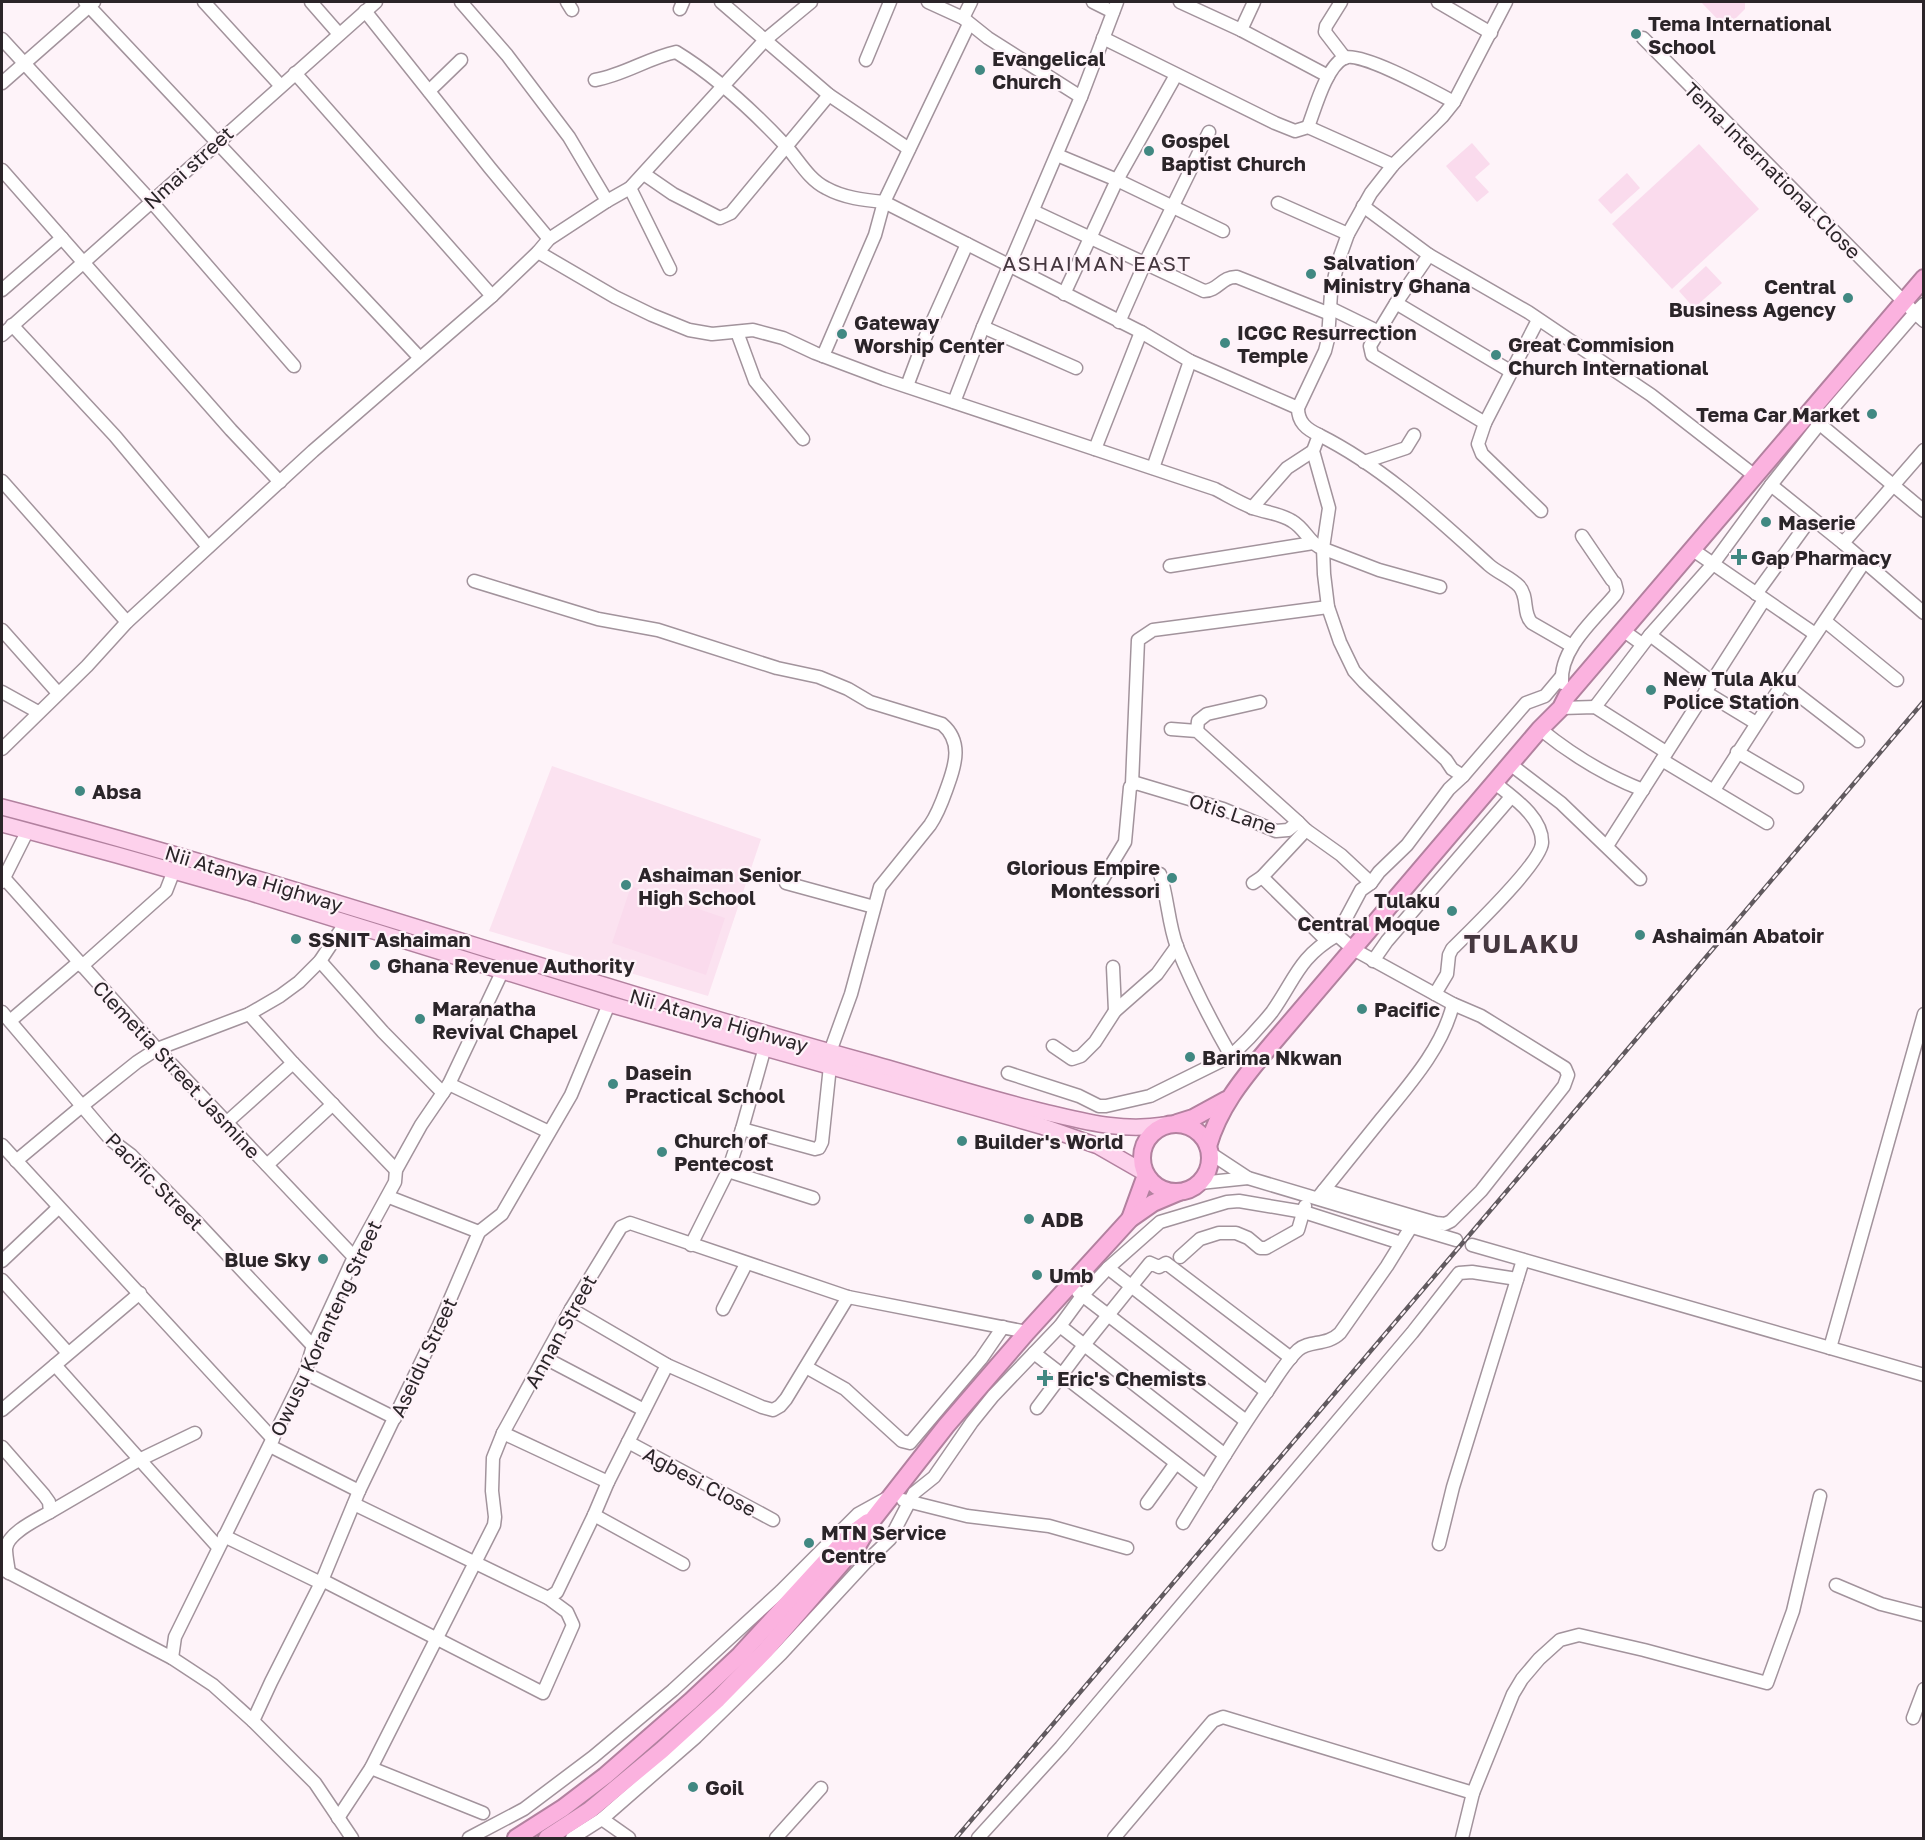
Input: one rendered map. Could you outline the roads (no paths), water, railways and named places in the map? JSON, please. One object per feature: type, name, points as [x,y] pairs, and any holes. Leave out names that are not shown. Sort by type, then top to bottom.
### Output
[{"type":"highway","points":[[1130,1219],[1153,1203],[1200,1183],[1208,1169],[1209,1149],[1215,1122],[1229,1098],[1297,1014],[1540,729],[1564,702],[1576,701],[1589,687],[1619,646],[1624,631],[1755,476],[1814,418],[1916,310],[1923,278]]},
{"type":"highway","points":[[1179,1192],[1160,1188],[1146,1174],[1142,1162],[1142,1150],[1147,1139],[1155,1130],[1205,1113],[1229,1098]]},
{"type":"highway","points":[[1171,1124],[1185,1125],[1199,1132],[1209,1149]]},
{"type":"highway","points":[[547,1839],[590,1810],[662,1750],[718,1699],[765,1651],[859,1543],[874,1518],[946,1426],[1027,1332],[1076,1291],[1130,1219],[1146,1174]]},
{"type":"highway","points":[[516,1839],[572,1802],[691,1701],[740,1655],[849,1536],[874,1518]]},
{"type":"main road","name":"Nii Atanya Highway","points":[[2,807],[268,881],[522,968],[830,1059],[1087,1122],[1141,1128],[1171,1124]]},
{"type":"main road","points":[[2,824],[165,868],[502,970],[522,968],[609,1004],[765,1047],[830,1059],[1098,1146],[1146,1174]]},
{"type":"main road","points":[[263,897],[268,881]]},
{"type":"street","points":[[204,2],[280,85]]},
{"type":"street","points":[[311,2],[339,34]]},
{"type":"street","name":"Nmai street","points":[[2,335],[280,85],[376,2]]},
{"type":"street","points":[[461,2],[507,55],[569,137],[607,201]]},
{"type":"street","points":[[721,2],[829,95],[909,149]]},
{"type":"street","points":[[2,749],[87,666],[127,622],[419,357],[492,296],[549,239],[630,188],[765,40],[811,2]]},
{"type":"street","points":[[866,60],[890,2]]},
{"type":"street","points":[[928,2],[966,21],[988,38],[1081,97]]},
{"type":"street","points":[[823,356],[875,235],[884,202],[966,21],[970,2]]},
{"type":"street","points":[[954,402],[983,327],[1081,97],[1115,7],[1093,2]]},
{"type":"street","points":[[1180,2],[1241,30],[1328,76]]},
{"type":"street","points":[[1241,30],[1254,2]]},
{"type":"street","points":[[1341,2],[1326,26],[1325,32],[1345,58]]},
{"type":"street","points":[[1438,2],[1491,33]]},
{"type":"street","points":[[1506,2],[1454,102],[1442,117],[1393,165],[1371,193],[1348,234],[1335,277],[1325,351],[1298,408],[1298,416],[1301,422],[1364,462],[1439,519],[1496,572],[1519,586],[1525,598],[1528,619],[1572,646]]},
{"type":"street","points":[[2,83],[90,3],[419,357]]},
{"type":"street","points":[[365,11],[549,239]]},
{"type":"street","points":[[1103,38],[1275,123],[1295,131],[1308,127],[1393,165]]},
{"type":"street","name":"Tema International Close","points":[[1642,38],[1916,310]]},
{"type":"street","points":[[2,39],[151,201],[294,366]]},
{"type":"street","points":[[595,80],[676,52],[723,85],[786,146],[814,180],[825,188],[849,198],[884,202],[1141,332],[1190,361],[1298,408]]},
{"type":"street","points":[[1308,127],[1328,76],[1342,59],[1349,56],[1360,58],[1404,76],[1454,102]]},
{"type":"street","points":[[429,91],[461,60]]},
{"type":"street","points":[[295,73],[492,296]]},
{"type":"street","points":[[1064,294],[1117,180],[1176,75]]},
{"type":"street","points":[[644,174],[673,194],[720,218],[731,213],[829,95]]},
{"type":"street","points":[[1119,322],[1209,132]]},
{"type":"street","points":[[1057,154],[1117,180],[1222,231]]},
{"type":"street","points":[[2,170],[280,483]]},
{"type":"street","points":[[630,188],[670,269]]},
{"type":"street","points":[[1278,203],[1348,234]]},
{"type":"street","points":[[1364,207],[1429,255],[1538,320],[1651,395],[1755,476]]},
{"type":"street","points":[[1033,211],[1204,291],[1214,289],[1230,277],[1237,277],[1330,311],[1379,332]]},
{"type":"street","points":[[2,290],[62,238]]},
{"type":"street","points":[[907,386],[925,338],[967,244]]},
{"type":"street","points":[[538,252],[607,292],[689,330],[712,334],[753,330],[783,338],[823,356],[907,386],[1215,489],[1252,508],[1279,514],[1291,520],[1304,530],[1318,546],[1379,570],[1440,587]]},
{"type":"street","points":[[1429,255],[1370,346],[1372,355],[1432,389],[1485,423]]},
{"type":"street","points":[[1396,303],[1510,371]]},
{"type":"street","points":[[1538,320],[1510,371],[1485,423],[1478,444],[1482,454],[1541,511]]},
{"type":"street","points":[[12,325],[115,436],[208,547]]},
{"type":"street","points":[[983,327],[1076,368]]},
{"type":"street","points":[[737,332],[755,381],[803,439]]},
{"type":"street","points":[[1095,449],[1141,332]]},
{"type":"street","points":[[1153,468],[1190,361]]},
{"type":"street","points":[[1595,707],[1646,640],[1713,564],[1771,485],[1814,418],[1923,511]]},
{"type":"street","points":[[1252,508],[1287,468],[1313,451],[1319,435]]},
{"type":"street","points":[[1364,462],[1406,448],[1414,435]]},
{"type":"street","points":[[1842,543],[1923,450]]},
{"type":"street","points":[[1313,451],[1329,502],[1318,546],[1328,607],[1340,642],[1354,671],[1452,768],[1463,776]]},
{"type":"street","points":[[2,481],[127,622]]},
{"type":"street","points":[[1771,485],[1865,561],[1923,612]]},
{"type":"street","points":[[1606,846],[1708,687],[1760,597],[1811,518]]},
{"type":"street","points":[[1582,536],[1614,582],[1617,591],[1572,646],[1564,663],[1561,677],[1564,702],[1595,707],[1767,824]]},
{"type":"street","points":[[1170,566],[1318,546]]},
{"type":"street","points":[[1693,550],[1815,634]]},
{"type":"street","points":[[1714,790],[1756,723],[1865,561]]},
{"type":"street","points":[[474,581],[598,619],[658,630],[777,668],[819,677],[848,689],[870,702],[942,724],[950,731],[956,761],[938,814],[882,882],[874,907],[851,994],[830,1059],[822,1142],[819,1148],[815,1149],[742,1129]]},
{"type":"street","points":[[1099,885],[1125,842],[1132,784],[1138,640],[1153,630],[1328,607]]},
{"type":"street","points":[[1825,621],[1897,680]]},
{"type":"street","points":[[2,630],[58,693]]},
{"type":"street","points":[[1624,631],[1646,640],[1756,723]]},
{"type":"street","points":[[1008,1073],[1080,1096],[1099,1106],[1106,1106],[1150,1096],[1231,1056],[1273,1010],[1298,968],[1309,955],[1332,938],[1361,890],[1371,883],[1407,845],[1449,789],[1526,703],[1545,696],[1561,677]]},
{"type":"street","points":[[1783,683],[1858,741]]},
{"type":"street","points":[[2,692],[38,712]]},
{"type":"street","points":[[1197,731],[1198,721],[1207,714],[1260,702]]},
{"type":"street","points":[[1171,729],[1197,731],[1302,826],[1341,855],[1371,883]]},
{"type":"street","points":[[1540,729],[1585,762],[1643,790]]},
{"type":"street","points":[[1737,752],[1797,787]]},
{"type":"street","points":[[1510,764],[1552,796],[1640,879]]},
{"type":"street","points":[[1435,994],[1447,974],[1452,949],[1516,883],[1540,851],[1542,843],[1536,822],[1495,783]]},
{"type":"street","name":"Otis Lane","points":[[1132,784],[1143,785],[1223,809],[1276,831],[1302,826]]},
{"type":"street","points":[[1373,961],[1416,907],[1511,797]]},
{"type":"street","points":[[1200,1183],[1248,1178],[1445,1224],[1451,1221],[1481,1191],[1564,1086],[1568,1075],[1564,1068],[1480,1016],[1453,1004],[1332,938],[1257,880],[1302,826]]},
{"type":"street","points":[[3,880],[27,832]]},
{"type":"street","points":[[6,1017],[81,964],[166,891],[173,873],[165,868]]},
{"type":"street","points":[[1160,874],[1167,915],[1177,946],[1214,1026],[1231,1056]]},
{"type":"street","name":"Clemetia Street Jasmine","points":[[3,880],[157,1049],[354,1257]]},
{"type":"street","points":[[786,883],[874,907]]},
{"type":"street","points":[[16,1161],[137,1062],[157,1049],[249,1014],[280,996],[320,960],[346,922]]},
{"type":"street","points":[[1053,1046],[1072,1059],[1081,1056],[1095,1042],[1115,1011],[1157,974],[1177,946]]},
{"type":"street","points":[[320,960],[382,1032],[446,1089],[549,1132]]},
{"type":"street","points":[[1113,967],[1115,1011]]},
{"type":"street","name":"Owusu Koranteng Street","points":[[172,1658],[175,1637],[305,1373],[314,1346],[354,1257],[389,1197],[395,1182],[396,1170],[446,1089],[502,970]]},
{"type":"street","name":"Aseidu Street","points":[[254,1721],[321,1582],[359,1491],[395,1418],[479,1232],[502,1214],[571,1095],[609,1004]]},
{"type":"street","points":[[1180,1257],[1200,1239],[1220,1233],[1236,1233],[1248,1238],[1260,1248],[1266,1248],[1296,1233],[1304,1212],[1316,1194],[1420,1071],[1451,1013],[1453,1004]]},
{"type":"street","points":[[249,1014],[396,1170]]},
{"type":"street","points":[[1830,1348],[1923,1014]]},
{"type":"street","name":"Pacific Street","points":[[6,1017],[111,1140],[131,1155],[314,1346]]},
{"type":"street","points":[[691,1245],[728,1171],[765,1047]]},
{"type":"street","points":[[226,1123],[293,1063]]},
{"type":"street","points":[[267,1165],[333,1104]]},
{"type":"street","points":[[1087,1122],[1099,1106]]},
{"type":"street","points":[[2,1145],[58,1208],[140,1293],[271,1442],[359,1491]]},
{"type":"street","points":[[1209,1149],[1248,1178]]},
{"type":"street","points":[[728,1171],[813,1198]]},
{"type":"street","points":[[1316,1194],[1456,1240]]},
{"type":"street","points":[[389,1197],[479,1232]]},
{"type":"street","points":[[572,1839],[602,1819],[696,1737],[781,1654],[890,1539],[914,1493],[934,1477],[972,1422],[1060,1326],[1076,1291],[1108,1268],[1160,1222],[1227,1202],[1239,1201],[1304,1212],[1401,1243]]},
{"type":"street","points":[[2,1261],[58,1208]]},
{"type":"street","name":"Annan Street","points":[[338,1818],[371,1768],[494,1525],[493,1458],[503,1433],[571,1309],[618,1230],[625,1224],[630,1223],[848,1297],[1027,1332]]},
{"type":"street","points":[[1183,1523],[1246,1421],[1292,1358],[1302,1346],[1335,1339],[1387,1266],[1411,1227]]},
{"type":"street","points":[[1472,1245],[1923,1376]]},
{"type":"street","points":[[1439,1544],[1453,1487],[1523,1260]]},
{"type":"street","points":[[723,1309],[746,1263]]},
{"type":"street","points":[[1037,1408],[1061,1374],[1149,1264],[1159,1267],[1166,1263],[1292,1358]]},
{"type":"street","points":[[1108,1268],[1267,1392]]},
{"type":"street","points":[[978,1839],[1068,1739],[1412,1333],[1459,1273],[1472,1272],[1517,1279]]},
{"type":"street","points":[[2,1280],[68,1353]]},
{"type":"street","points":[[1076,1291],[1246,1421]]},
{"type":"street","points":[[2,1410],[140,1293]]},
{"type":"street","points":[[571,1309],[667,1365],[773,1410],[786,1399],[848,1297]]},
{"type":"street","points":[[1060,1326],[1225,1455]]},
{"type":"street","points":[[806,1367],[845,1389],[902,1441],[910,1443],[981,1359],[1003,1327]]},
{"type":"street","points":[[1003,1327],[1006,1357]]},
{"type":"street","points":[[1034,1353],[1206,1486]]},
{"type":"street","points":[[545,1358],[644,1410]]},
{"type":"street","points":[[55,1365],[139,1460],[221,1542],[321,1582],[543,1693],[573,1624],[567,1612],[548,1598],[354,1504]]},
{"type":"street","points":[[548,1598],[557,1592],[608,1482],[667,1365]]},
{"type":"street","points":[[305,1373],[395,1418]]},
{"type":"street","points":[[195,1433],[139,1460],[23,1528],[9,1540],[6,1548],[5,1571],[172,1658],[213,1685],[254,1721],[315,1783],[352,1839]]},
{"type":"street","points":[[503,1433],[608,1482]]},
{"type":"street","name":"Agbesi Close","points":[[628,1442],[773,1520]]},
{"type":"street","points":[[2,1447],[44,1495],[49,1502],[50,1512]]},
{"type":"street","points":[[1147,1503],[1176,1463]]},
{"type":"street","points":[[469,1839],[524,1809],[593,1757],[673,1690],[781,1592],[858,1514],[891,1496],[967,1516],[1049,1526],[1127,1548]]},
{"type":"street","points":[[1462,1839],[1473,1793],[1513,1694],[1539,1659],[1560,1640],[1579,1635],[1653,1652],[1767,1683],[1793,1611],[1820,1496]]},
{"type":"street","points":[[594,1515],[683,1564]]},
{"type":"street","points":[[1836,1585],[1881,1604],[1923,1615]]},
{"type":"street","points":[[1913,1718],[1923,1689]]},
{"type":"street","points":[[1114,1839],[1213,1721],[1223,1717],[1473,1793]]},
{"type":"street","points":[[371,1768],[483,1813]]},
{"type":"street","points":[[776,1839],[821,1788]]},
{"type":"street","points":[[602,1819],[629,1839]]},
{"type":"railway","points":[[956,1838],[1924,701]]},
{"type":"place","name":"Tema International School","points":[[1636,34]]},
{"type":"place","name":"Evangelical Church","points":[[980,70]]},
{"type":"place","name":"Gospel Baptist Church","points":[[1149,151]]},
{"type":"place","name":"Salvation Ministry Ghana","points":[[1311,274]]},
{"type":"place","name":"Central Business Agency","points":[[1848,298]]},
{"type":"place","name":"Gateway Worship Center","points":[[842,334]]},
{"type":"place","name":"ICGC Resurrection Temple","points":[[1225,343]]},
{"type":"place","name":"Great Commision Church International","points":[[1496,355]]},
{"type":"place","name":"Tema Car Market","points":[[1872,414]]},
{"type":"place","name":"Maserie","points":[[1766,522]]},
{"type":"place","name":"Gap Pharmacy","points":[[1739,557]]},
{"type":"place","name":"New Tula Aku Police Station","points":[[1651,690]]},
{"type":"place","name":"Absa","points":[[80,791]]},
{"type":"place","name":"Glorious Empire Montessori","points":[[1172,878]]},
{"type":"place","name":"Ashaiman Senior High School","points":[[626,885]]},
{"type":"place","name":"Tulaku Central Moque","points":[[1452,911]]},
{"type":"place","name":"Ashaiman Abatoir","points":[[1640,935]]},
{"type":"place","name":"SSNIT Ashaiman","points":[[296,939]]},
{"type":"place","name":"Ghana Revenue Authority","points":[[375,965]]},
{"type":"place","name":"Pacific","points":[[1362,1009]]},
{"type":"place","name":"Maranatha Revival Chapel","points":[[420,1019]]},
{"type":"place","name":"Barima Nkwan","points":[[1190,1057]]},
{"type":"place","name":"Dasein Practical School","points":[[613,1084]]},
{"type":"place","name":"Builder's World","points":[[962,1141]]},
{"type":"place","name":"Church of Pentecost","points":[[662,1152]]},
{"type":"place","name":"ADB","points":[[1029,1219]]},
{"type":"place","name":"Blue Sky","points":[[323,1259]]},
{"type":"place","name":"Umb","points":[[1037,1275]]},
{"type":"place","name":"Eric's Chemists","points":[[1045,1378]]},
{"type":"place","name":"MTN Service Centre","points":[[809,1543]]},
{"type":"place","name":"Goil","points":[[693,1787]]},
{"type":"district","name":"ASHAIMAN EAST","points":[[1097,263]]},
{"type":"district","name":"TULAKU","points":[[1522,943]]}]
